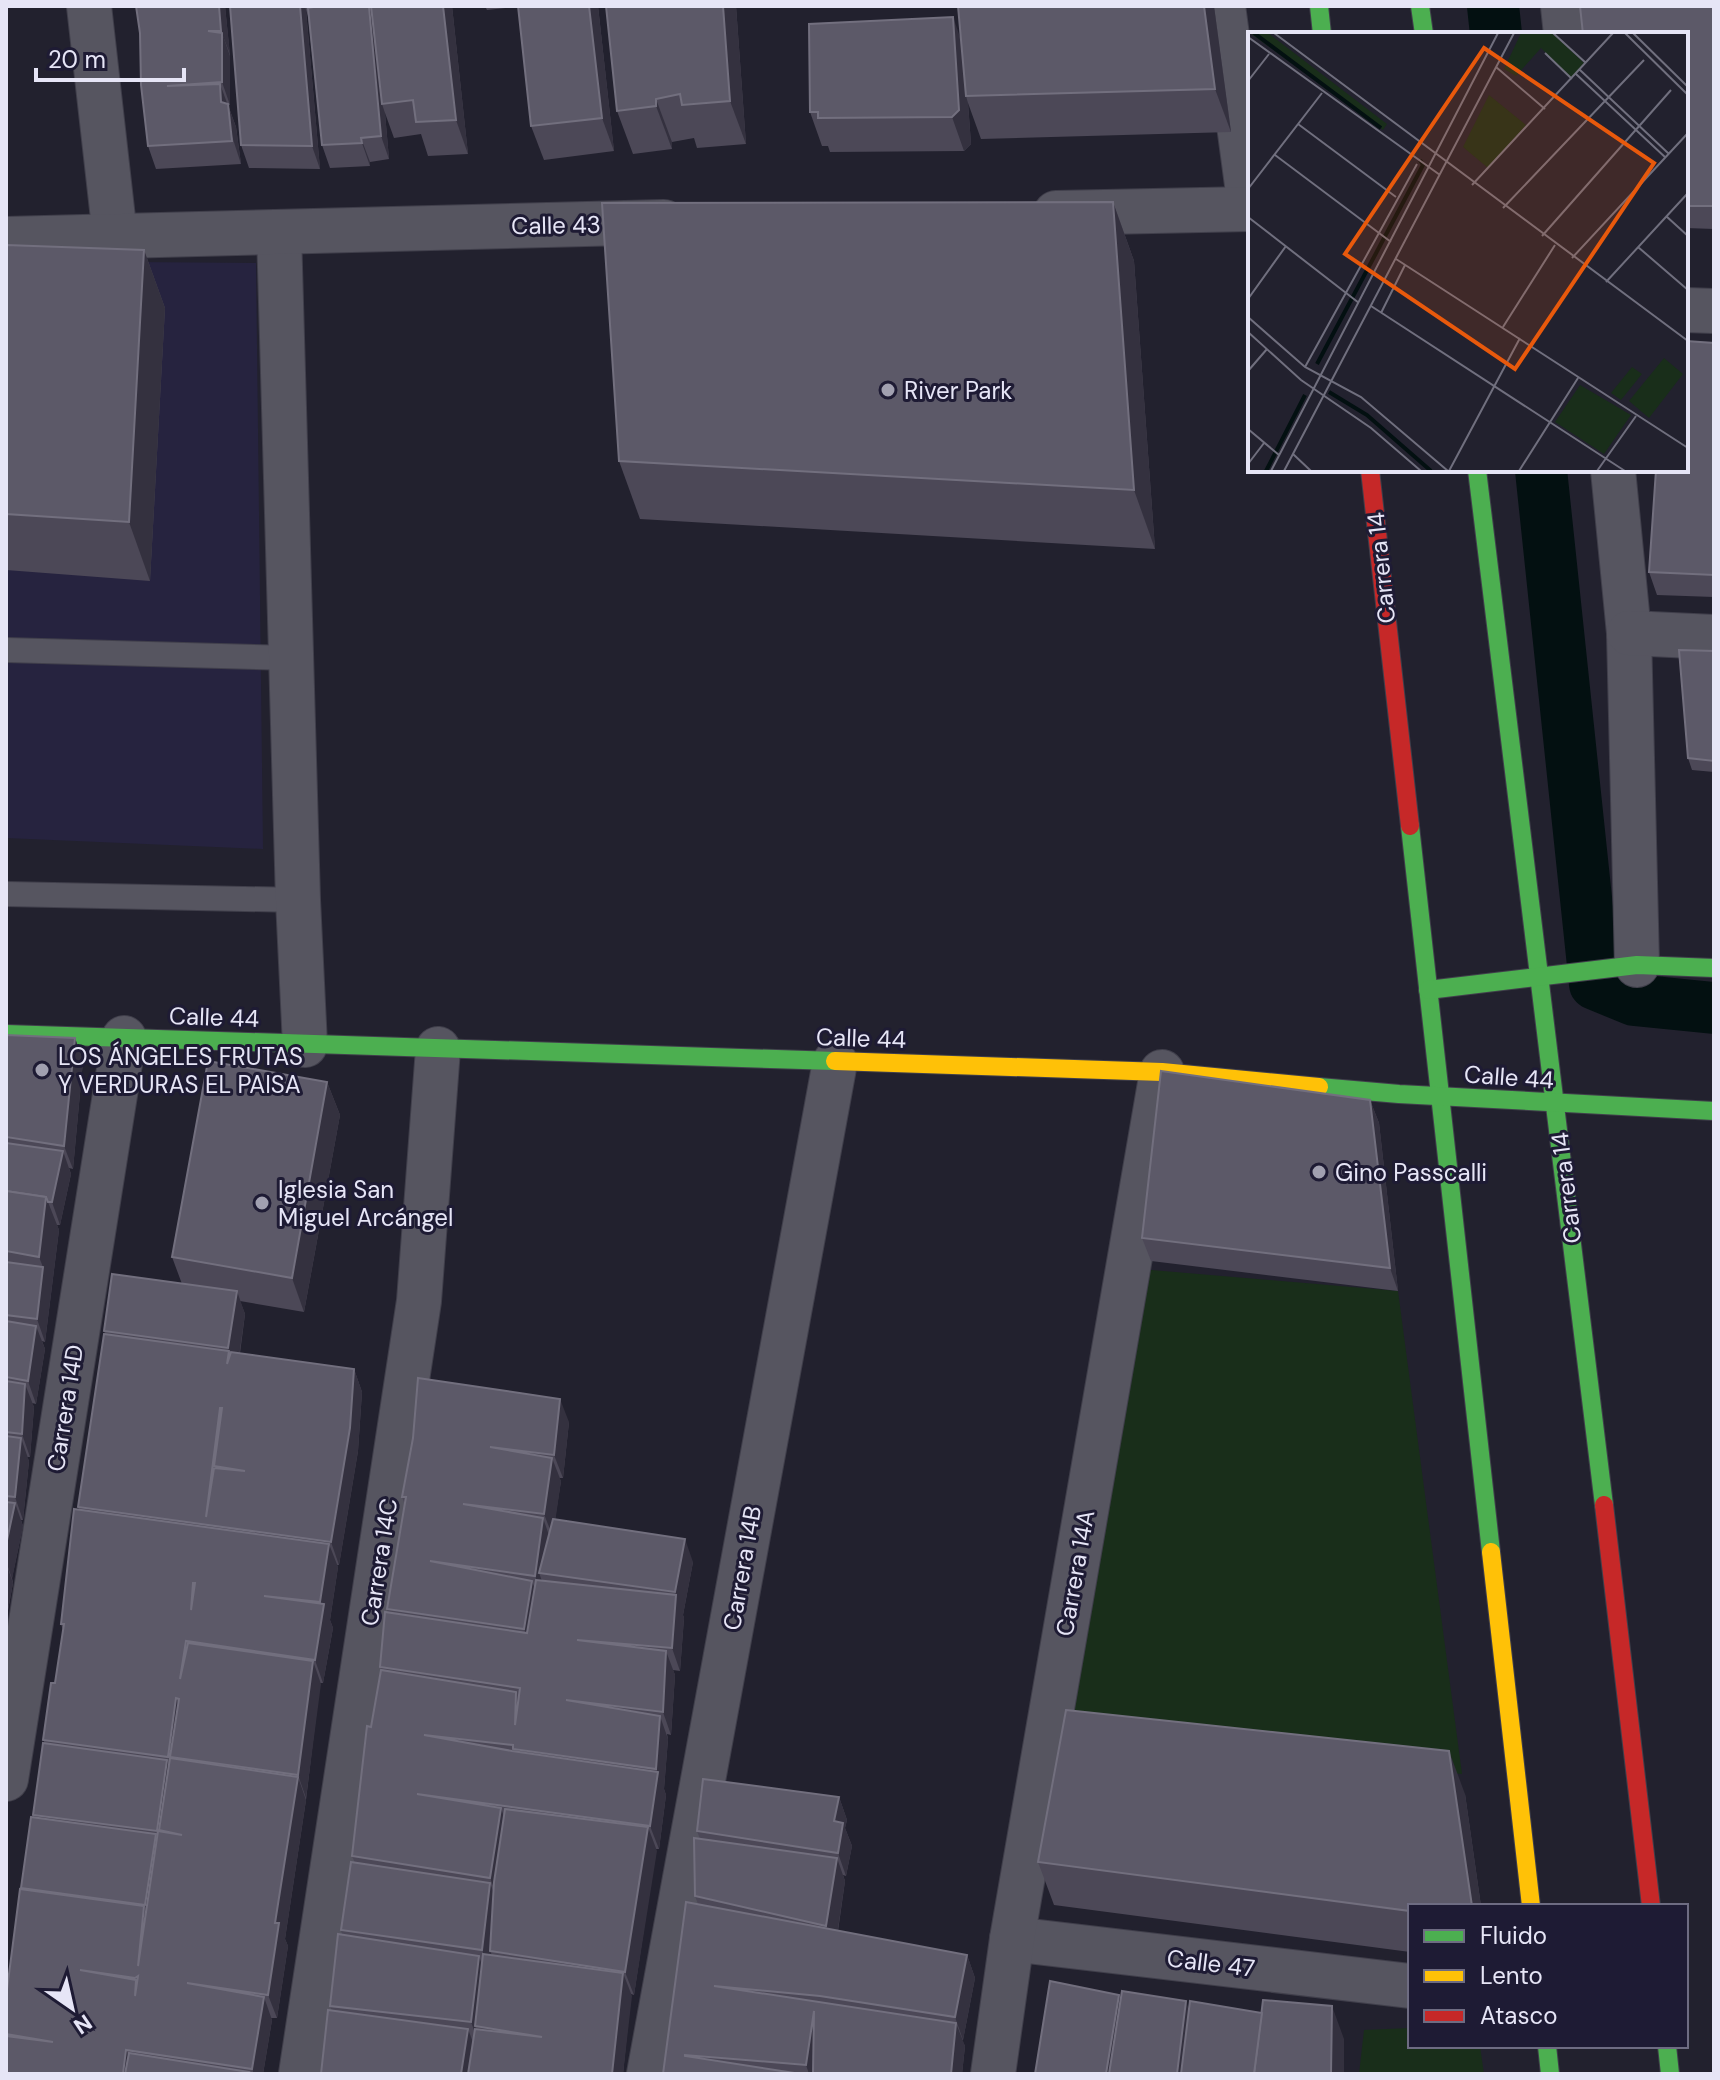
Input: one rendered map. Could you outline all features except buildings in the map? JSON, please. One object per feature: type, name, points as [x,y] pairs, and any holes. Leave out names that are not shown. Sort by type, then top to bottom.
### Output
[{"type":"main road","points":[[1319,6],[1322,32]]},
{"type":"main road","points":[[1420,6],[1424,32]]},
{"type":"main road","name":"Carrera 14","points":[[1370,472],[1531,1904]]},
{"type":"main road","name":"Carrera 14","points":[[1477,472],[1651,1904]]},
{"type":"main road","points":[[1428,990],[1624,966],[1714,968]]},
{"type":"main road","name":"Calle 44","points":[[6,1034],[1162,1072],[1441,1097],[1714,1111]]},
{"type":"main road","points":[[1547,2048],[1550,2074]]},
{"type":"main road","points":[[1667,2048],[1670,2074]]},
{"type":"street","points":[[89,6],[115,236]]},
{"type":"street","points":[[1223,6],[1248,193]]},
{"type":"street","points":[[1563,6],[1566,32]]},
{"type":"street","points":[[1011,214],[1248,208]]},
{"type":"street","name":"Calle 43","points":[[6,239],[709,221]]},
{"type":"street","points":[[279,232],[305,1045]]},
{"type":"street","points":[[1688,310],[1714,311]]},
{"type":"street","points":[[1613,472],[1629,633],[1624,966]]},
{"type":"street","points":[[1629,633],[1714,637]]},
{"type":"street","name":"Carrera 14D","points":[[6,1779],[124,1038]]},
{"type":"street","name":"Carrera 14C","points":[[301,2074],[419,1301],[438,1049]]},
{"type":"street","name":"Carrera 14B","points":[[649,2074],[835,1062]]},
{"type":"street","name":"Carrera 14A","points":[[993,2074],[1012,1939],[1162,1072]]},
{"type":"street","name":"Calle 47","points":[[1012,1939],[1408,1986]]},
{"type":"lane","points":[[6,650],[291,658]]},
{"type":"lane","points":[[6,894],[298,900]]},
{"type":"shaded area","points":[[6,261],[256,263],[263,849],[6,838]]},
{"type":"green space","points":[[1128,1268],[1398,1291],[1462,1774],[1063,1744]]},
{"type":"green space","points":[[1408,2028],[1408,2048],[1480,2048],[1484,2074],[1359,2074],[1364,2030]]},
{"type":"waterway","points":[[1493,6],[1496,32]]},
{"type":"waterway","points":[[1541,472],[1595,984],[1634,1000],[1714,1008]]},
{"type":"traffic: fast","points":[[1319,6],[1322,32]]},
{"type":"traffic: fast","points":[[1420,6],[1424,32]]},
{"type":"traffic: fast","points":[[1477,472],[1604,1505]]},
{"type":"traffic: fast","points":[[1410,826],[1491,1552]]},
{"type":"traffic: fast","points":[[1428,990],[1637,965],[1714,968]]},
{"type":"traffic: fast","points":[[6,1034],[835,1061]]},
{"type":"traffic: fast","points":[[1319,1087],[1714,1111]]},
{"type":"traffic: fast","points":[[1547,2048],[1550,2074]]},
{"type":"traffic: fast","points":[[1667,2048],[1670,2074]]},
{"type":"traffic: slow","points":[[835,1061],[1162,1072],[1319,1087]]},
{"type":"traffic: slow","points":[[1491,1552],[1531,1904]]},
{"type":"traffic: jam","points":[[1370,472],[1410,826]]},
{"type":"traffic: jam","points":[[1604,1505],[1651,1904]]},
{"type":"place","name":"River Park","points":[[888,390]]},
{"type":"place","name":"LOS ÁNGELES FRUTAS Y VERDURAS EL PAISA","points":[[42,1070]]},
{"type":"place","name":"Gino Passcalli","points":[[1319,1172]]},
{"type":"place","name":"Iglesia San Miguel Arcángel","points":[[262,1203]]}]
